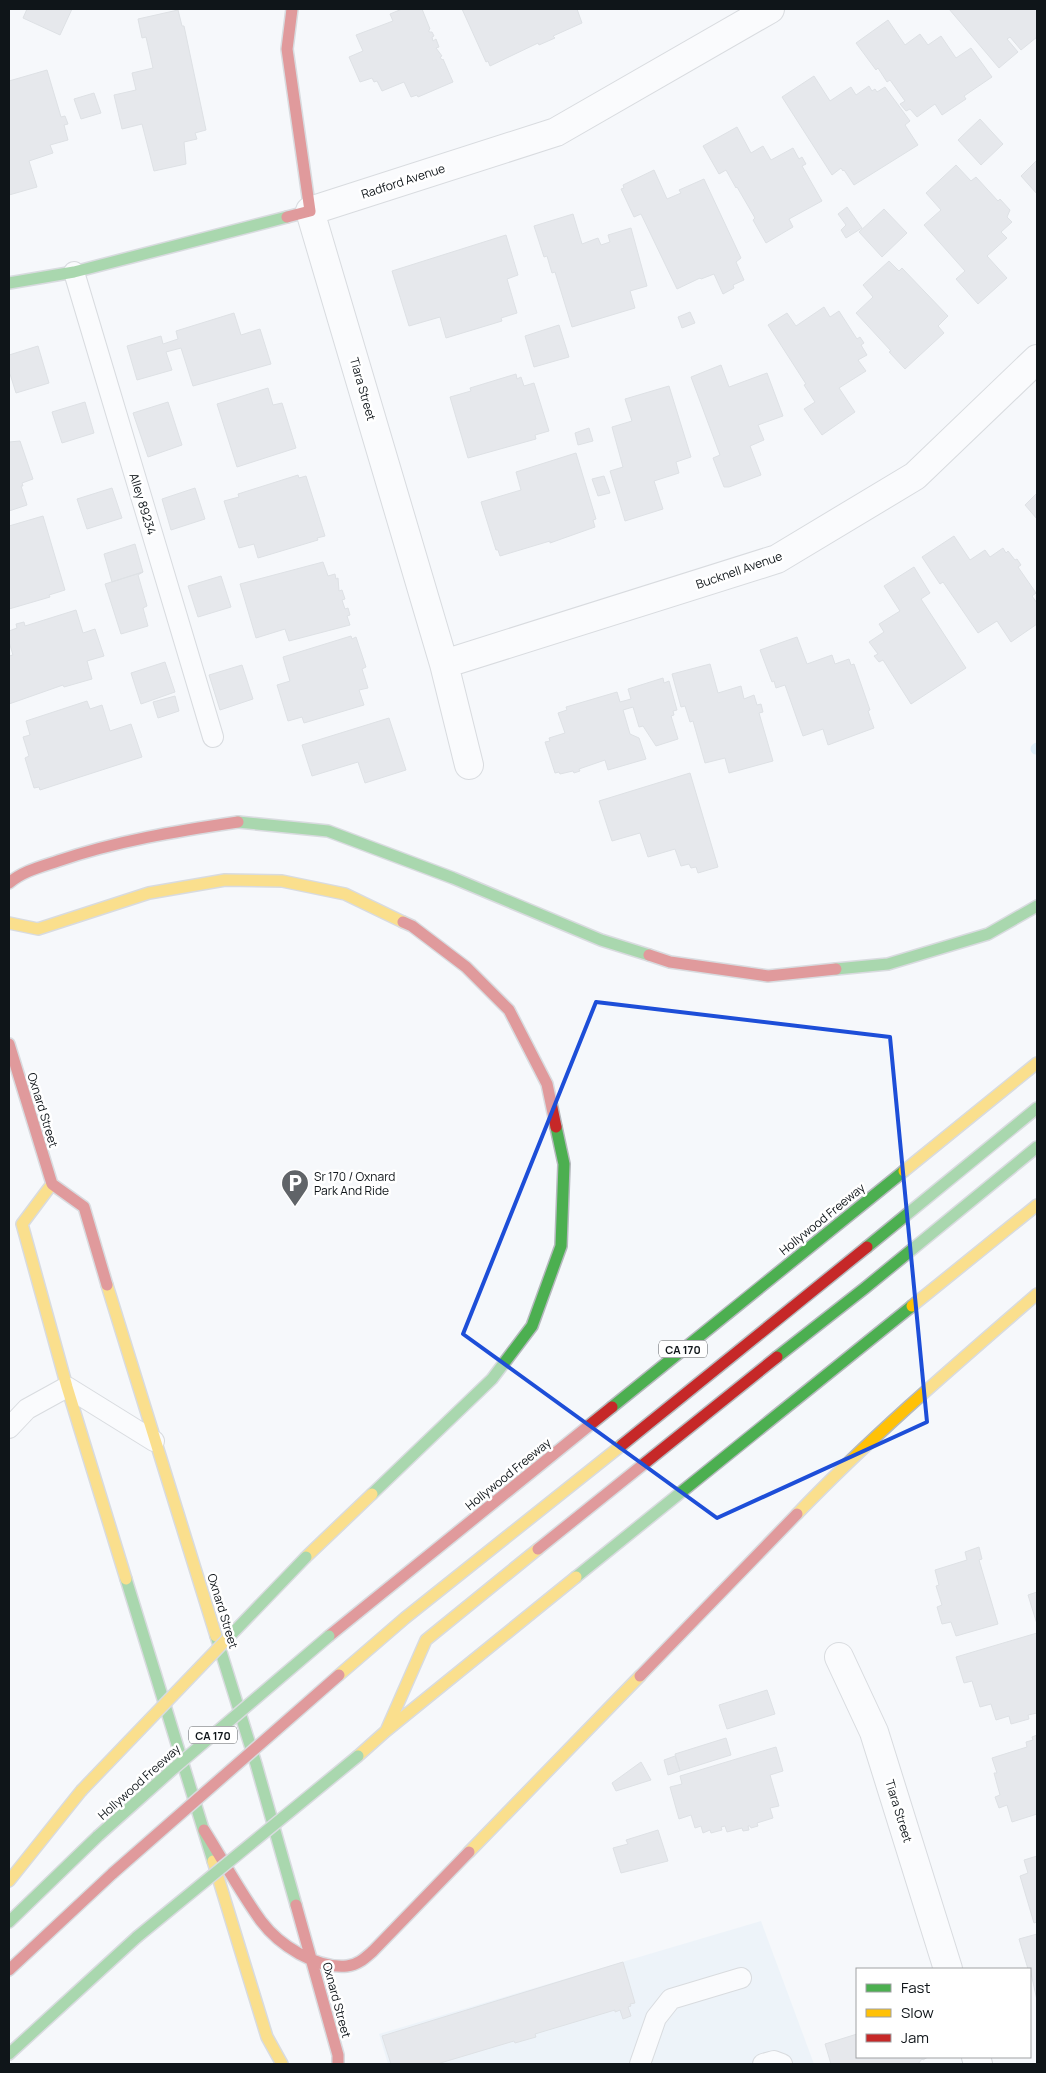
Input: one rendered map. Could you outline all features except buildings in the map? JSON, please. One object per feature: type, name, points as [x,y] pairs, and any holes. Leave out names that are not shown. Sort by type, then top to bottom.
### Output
[{"type":"main road","name":"Tiara Street","points":[[292,9],[287,49],[310,211]]},
{"type":"main road","name":"Radford Avenue","points":[[9,283],[74,272],[310,211]]},
{"type":"main road","points":[[9,883],[20,874],[85,852],[166,833],[239,822],[328,831],[453,878],[601,940],[670,962],[768,976],[888,964],[988,934],[1037,906]]},
{"type":"main road","points":[[9,923],[38,930],[149,893],[225,880],[282,881],[345,894],[412,926],[466,967],[509,1010],[547,1084],[564,1164],[561,1246],[532,1326],[492,1379],[306,1557],[81,1791],[9,1881]]},
{"type":"main road","name":"Oxnard Street","points":[[9,1044],[52,1184],[84,1207],[154,1440],[256,1764],[338,2055],[338,2064]]},
{"type":"main road","name":"Hollywood Freeway","points":[[9,1922],[98,1836],[173,1769],[329,1636],[1037,1063]]},
{"type":"main road","points":[[9,1970],[113,1873],[405,1618],[538,1515],[1037,1108]]},
{"type":"main road","points":[[386,1731],[426,1640],[691,1425],[865,1288],[1037,1147]]},
{"type":"main road","points":[[52,1184],[22,1224],[67,1387],[267,2037],[282,2064]]},
{"type":"main road","points":[[9,2054],[137,1937],[386,1731],[1037,1205]]},
{"type":"main road","points":[[204,1830],[262,1922],[280,1941],[312,1960],[331,1965],[347,1966],[360,1962],[373,1951],[831,1479],[943,1375],[1037,1294]]},
{"type":"street","name":"Radford Avenue","points":[[310,211],[556,132],[770,9]]},
{"type":"street","name":"Tiara Street","points":[[310,211],[444,664],[469,765]]},
{"type":"street","name":"Bucknell Avenue","points":[[444,664],[777,559],[916,476],[1037,359]]},
{"type":"street","name":"Tiara Street","points":[[840,1657],[874,1732],[948,1968]]},
{"type":"lane","name":"Alley 89234","points":[[74,272],[213,737]]},
{"type":"lane","points":[[9,1428],[27,1409],[67,1387],[154,1440]]},
{"type":"lane","points":[[640,2064],[656,2018],[671,1999],[741,1978]]},
{"type":"lane","points":[[763,2064],[774,2061],[782,2064]]},
{"type":"highlighted area","points":[[596,1002],[890,1037],[927,1422],[717,1518],[463,1334]]},
{"type":"shaded area","points":[[761,1921],[814,2064],[388,2064],[379,2034]]},
{"type":"traffic: fast","points":[[9,283],[74,272],[287,217]]},
{"type":"traffic: fast","points":[[238,822],[328,831],[453,878],[601,940],[649,955]]},
{"type":"traffic: fast","points":[[836,969],[888,964],[988,934],[1037,906]]},
{"type":"traffic: fast","points":[[867,1247],[1037,1108]]},
{"type":"traffic: fast","points":[[372,1494],[492,1379],[532,1326],[561,1246],[564,1164],[556,1127]]},
{"type":"traffic: fast","points":[[777,1357],[865,1288],[1037,1147]]},
{"type":"traffic: fast","points":[[612,1407],[904,1171]]},
{"type":"traffic: fast","points":[[576,1577],[912,1306]]},
{"type":"traffic: fast","points":[[227,1639],[306,1557]]},
{"type":"traffic: fast","points":[[126,1579],[213,1861]]},
{"type":"traffic: fast","points":[[216,1636],[256,1764],[296,1905]]},
{"type":"traffic: fast","points":[[98,1836],[173,1769],[329,1636]]},
{"type":"traffic: fast","points":[[137,1937],[358,1756]]},
{"type":"traffic: fast","points":[[9,1922],[98,1836]]},
{"type":"traffic: fast","points":[[9,2054],[137,1937]]},
{"type":"traffic: slow","points":[[9,923],[38,929],[149,893],[225,880],[282,881],[345,894],[403,922]]},
{"type":"traffic: slow","points":[[904,1171],[1037,1063]]},
{"type":"traffic: slow","points":[[52,1184],[22,1224],[67,1387],[126,1579]]},
{"type":"traffic: slow","points":[[912,1306],[1037,1205]]},
{"type":"traffic: slow","points":[[107,1285],[216,1636]]},
{"type":"traffic: slow","points":[[797,1514],[884,1429],[1037,1294]]},
{"type":"traffic: slow","points":[[339,1675],[405,1618],[622,1445]]},
{"type":"traffic: slow","points":[[306,1557],[372,1494]]},
{"type":"traffic: slow","points":[[386,1731],[426,1640],[538,1549]]},
{"type":"traffic: slow","points":[[358,1756],[386,1731],[576,1577]]},
{"type":"traffic: slow","points":[[81,1791],[227,1639]]},
{"type":"traffic: slow","points":[[469,1852],[640,1676]]},
{"type":"traffic: slow","points":[[9,1881],[81,1791]]},
{"type":"traffic: slow","points":[[213,1861],[267,2037],[282,2064]]},
{"type":"traffic: jam","points":[[287,217],[310,211],[287,49],[292,9]]},
{"type":"traffic: jam","points":[[9,883],[20,875],[32,870],[124,842],[238,822]]},
{"type":"traffic: jam","points":[[403,922],[412,926],[466,967],[509,1010],[547,1084],[556,1127]]},
{"type":"traffic: jam","points":[[649,955],[670,962],[768,976],[836,969]]},
{"type":"traffic: jam","points":[[9,1044],[52,1184],[84,1207],[107,1285]]},
{"type":"traffic: jam","points":[[622,1445],[867,1247]]},
{"type":"traffic: jam","points":[[538,1549],[777,1357]]},
{"type":"traffic: jam","points":[[329,1636],[612,1407]]},
{"type":"traffic: jam","points":[[640,1676],[797,1514]]},
{"type":"traffic: jam","points":[[113,1873],[339,1675]]},
{"type":"traffic: jam","points":[[204,1830],[246,1899],[269,1930],[299,1954],[323,1964],[335,1966],[347,1966],[358,1963],[373,1951],[469,1852]]},
{"type":"traffic: jam","points":[[9,1970],[113,1873]]},
{"type":"traffic: jam","points":[[296,1905],[338,2055],[338,2064]]},
{"type":"place","name":"Sr 170 / Oxnard Park And Ride","points":[[295,1207]]}]
